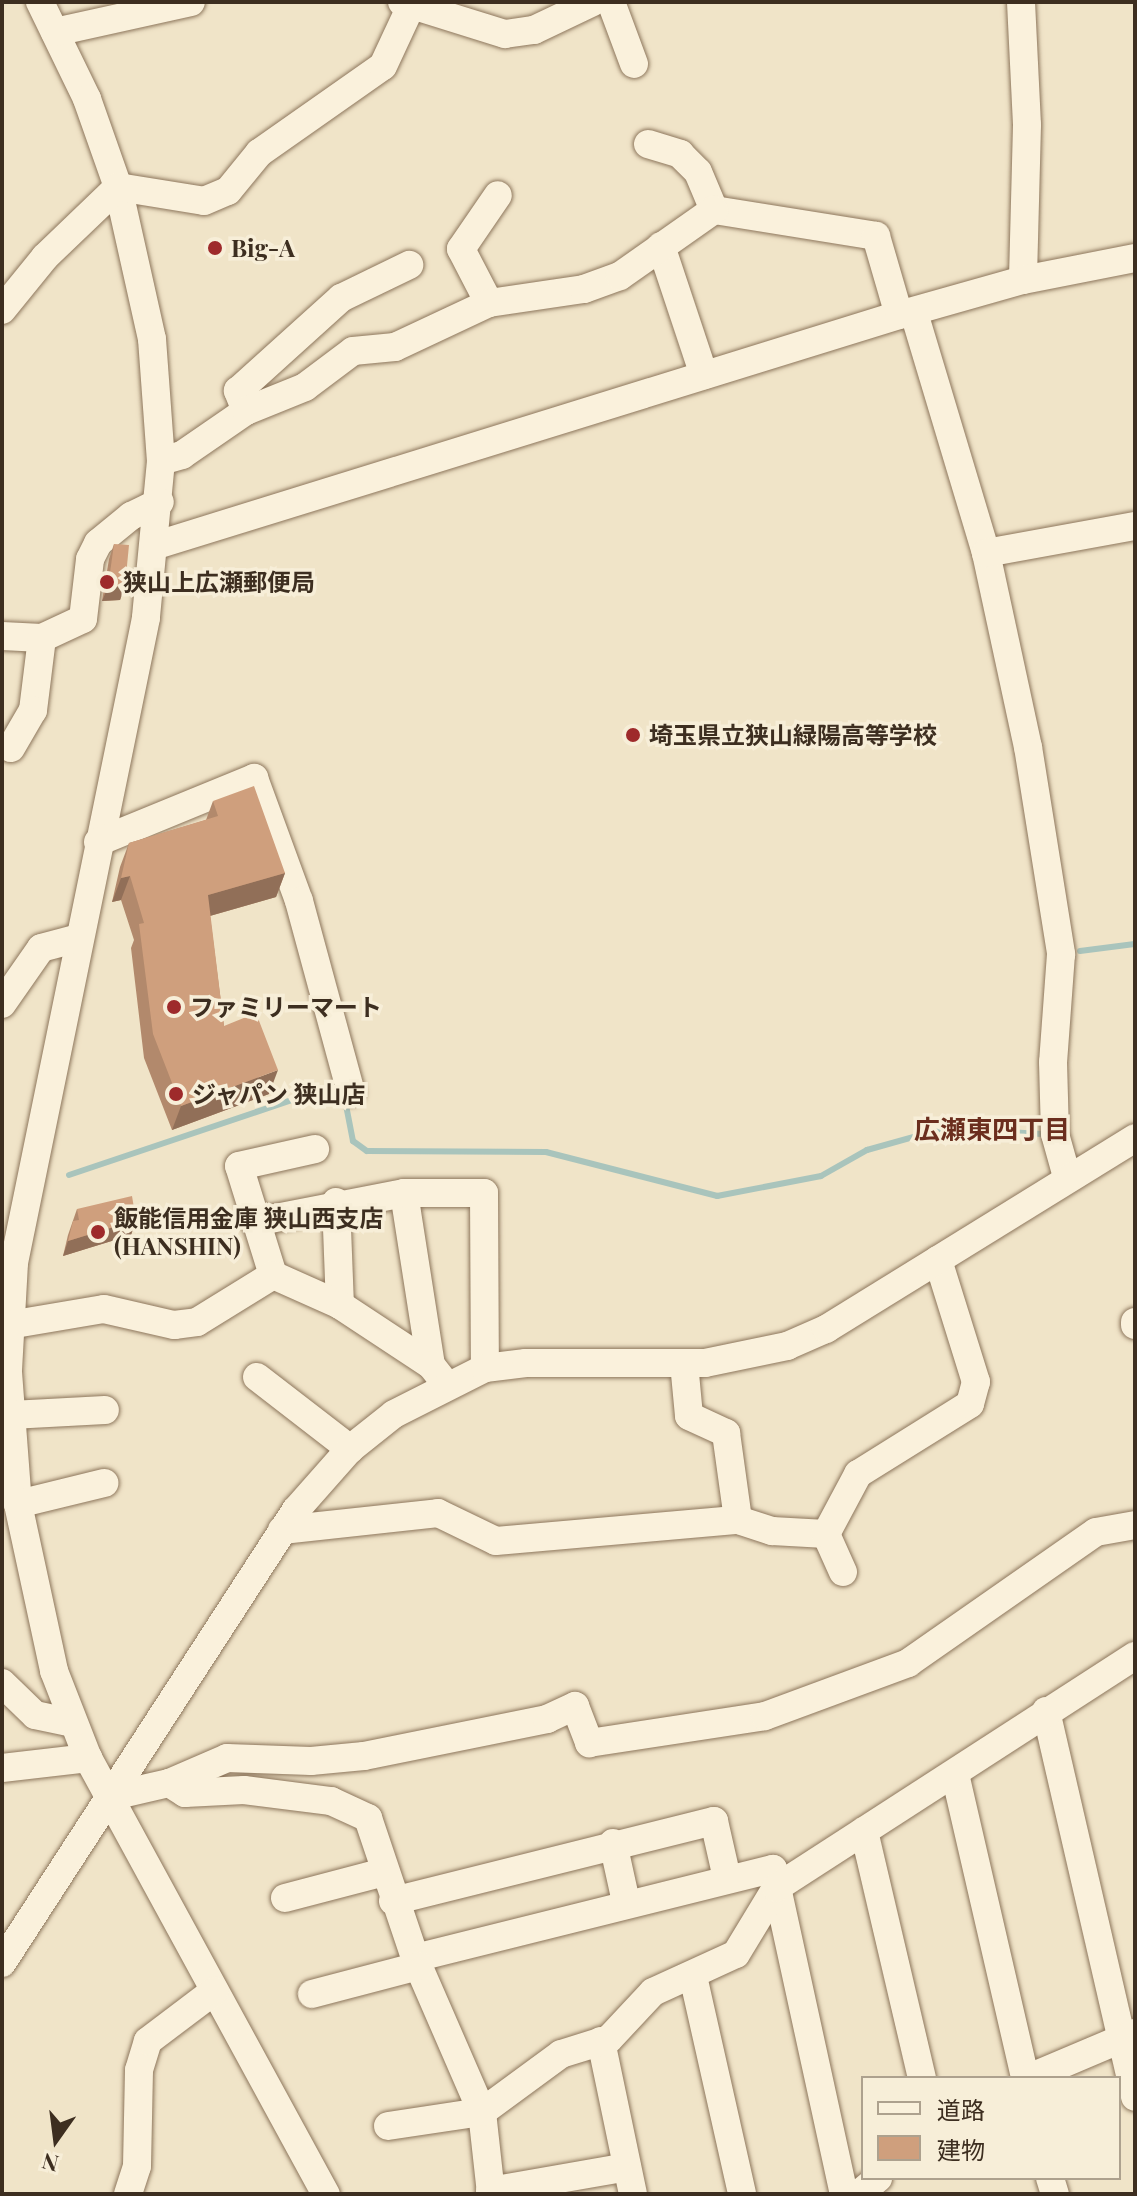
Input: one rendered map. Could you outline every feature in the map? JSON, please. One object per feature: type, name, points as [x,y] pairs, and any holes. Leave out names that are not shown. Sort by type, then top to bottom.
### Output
[{"type":"street","points":[[40,2],[87,99],[118,187],[152,339],[161,461],[157,545],[14,1263],[9,1325],[11,1415],[18,1504],[37,1607],[73,1723],[88,1758],[326,2194]]},
{"type":"street","points":[[55,32],[191,2]]},
{"type":"street","points":[[118,187],[204,201],[228,191],[259,153],[383,66],[423,6],[505,34],[534,30],[593,2]]},
{"type":"street","points":[[611,2],[634,64]]},
{"type":"street","points":[[1021,2],[1027,125],[1023,280]]},
{"type":"street","points":[[648,144],[680,154],[698,172],[714,210]]},
{"type":"street","points":[[2,310],[45,257],[118,187]]},
{"type":"street","points":[[489,303],[461,249],[498,195]]},
{"type":"street","points":[[161,461],[182,455],[246,411],[305,387],[353,351],[395,347],[489,303],[584,289],[620,276],[714,210],[876,236],[906,314],[986,553],[1028,747],[1061,954],[1054,1091],[1055,1134],[1067,1177]]},
{"type":"street","points":[[661,246],[704,375]]},
{"type":"street","points":[[157,545],[906,314],[1023,280],[1135,258]]},
{"type":"street","points":[[246,411],[238,391],[330,309],[409,265]]},
{"type":"street","points":[[2,636],[42,638],[83,619],[90,559],[98,543],[131,516],[160,502]]},
{"type":"street","points":[[986,553],[1135,526]]},
{"type":"street","points":[[11,748],[33,710],[42,638]]},
{"type":"street","points":[[98,842],[254,778],[299,901],[351,1092]]},
{"type":"street","points":[[2,1004],[41,948],[79,938]]},
{"type":"street","points":[[2,1963],[282,1530],[350,1449],[438,1374],[526,1363],[684,1363],[748,1357],[787,1346],[826,1329],[1067,1177],[1135,1138]]},
{"type":"street","points":[[315,1149],[239,1166],[273,1275],[340,1305],[438,1374]]},
{"type":"street","points":[[255,1222],[336,1202],[404,1193],[484,1193],[485,1368]]},
{"type":"street","points":[[404,1193],[438,1374]]},
{"type":"street","points":[[336,1202],[340,1305]]},
{"type":"street","points":[[826,1534],[858,1474],[970,1404],[976,1382],[938,1260]]},
{"type":"street","points":[[9,1325],[104,1309],[174,1325],[197,1322],[273,1275]]},
{"type":"street","points":[[684,1363],[689,1416],[726,1433],[738,1520]]},
{"type":"street","points":[[257,1377],[350,1449]]},
{"type":"street","points":[[11,1415],[105,1410]]},
{"type":"street","points":[[18,1504],[104,1483]]},
{"type":"street","points":[[282,1530],[438,1513],[496,1541],[738,1520],[772,1531],[826,1534]]},
{"type":"street","points":[[108,1797],[169,1783],[227,1758],[311,1761],[364,1756],[547,1719],[575,1706],[589,1743],[765,1716],[908,1663],[1096,1532],[1135,1525]]},
{"type":"street","points":[[826,1534],[843,1572]]},
{"type":"street","points":[[388,2126],[482,2112],[561,2054],[609,2039],[653,1992],[736,1954],[776,1888],[1135,1656]]},
{"type":"street","points":[[2,1683],[35,1715],[73,1723]]},
{"type":"street","points":[[1046,1711],[1128,2035],[1135,2097]]},
{"type":"street","points":[[2,1768],[88,1758]]},
{"type":"street","points":[[955,1774],[1027,2076]]},
{"type":"street","points":[[169,1783],[185,1793],[244,1790],[331,1801],[368,1818],[393,1901],[482,2112],[490,2192],[630,2180],[601,2041]]},
{"type":"street","points":[[393,1901],[613,1843],[714,1821],[727,1878]]},
{"type":"street","points":[[864,1831],[922,2076]]},
{"type":"street","points":[[613,1843],[626,1902]]},
{"type":"street","points":[[312,1994],[626,1902],[773,1869],[844,2194]]},
{"type":"street","points":[[285,1898],[384,1872]]},
{"type":"street","points":[[693,1976],[742,2194]]},
{"type":"street","points":[[128,2194],[137,2166],[139,2070],[148,2041],[214,1991]]},
{"type":"street","points":[[1032,2076],[1128,2035]]},
{"type":"street","points":[[859,2194],[876,2180]]},
{"type":"building","points":[[114,544],[129,545],[125,586],[108,587]]},
{"type":"building","points":[[254,786],[285,873],[208,895],[224,1026],[256,1013],[278,1070],[181,1106],[153,1034],[139,924],[144,923],[130,876],[121,878],[129,843],[218,816],[213,801]]},
{"type":"building","points":[[132,1196],[136,1220],[68,1241],[73,1221],[79,1220],[77,1209]]},
{"type":"waterway","points":[[1080,951],[1135,944]]},
{"type":"waterway","points":[[69,1175],[340,1084]]},
{"type":"waterway","points":[[345,1100],[353,1141],[367,1151],[546,1152],[717,1196],[821,1176],[867,1150],[946,1128],[1042,1134]]},
{"type":"place","name":"Big-A","points":[[215,248]]},
{"type":"place","name":"狭山上広瀬郵便局","points":[[107,582]]},
{"type":"place","name":"埼玉県立狭山緑陽高等学校","points":[[633,735]]},
{"type":"place","name":"ファミリーマート","points":[[174,1007]]},
{"type":"place","name":"ジャパン 狭山店","points":[[176,1094]]},
{"type":"place","name":"飯能信用金庫 狭山西支店 (HANSHIN)","points":[[98,1232]]},
{"type":"district","name":"広瀬東四丁目","points":[[992,1129]]}]
